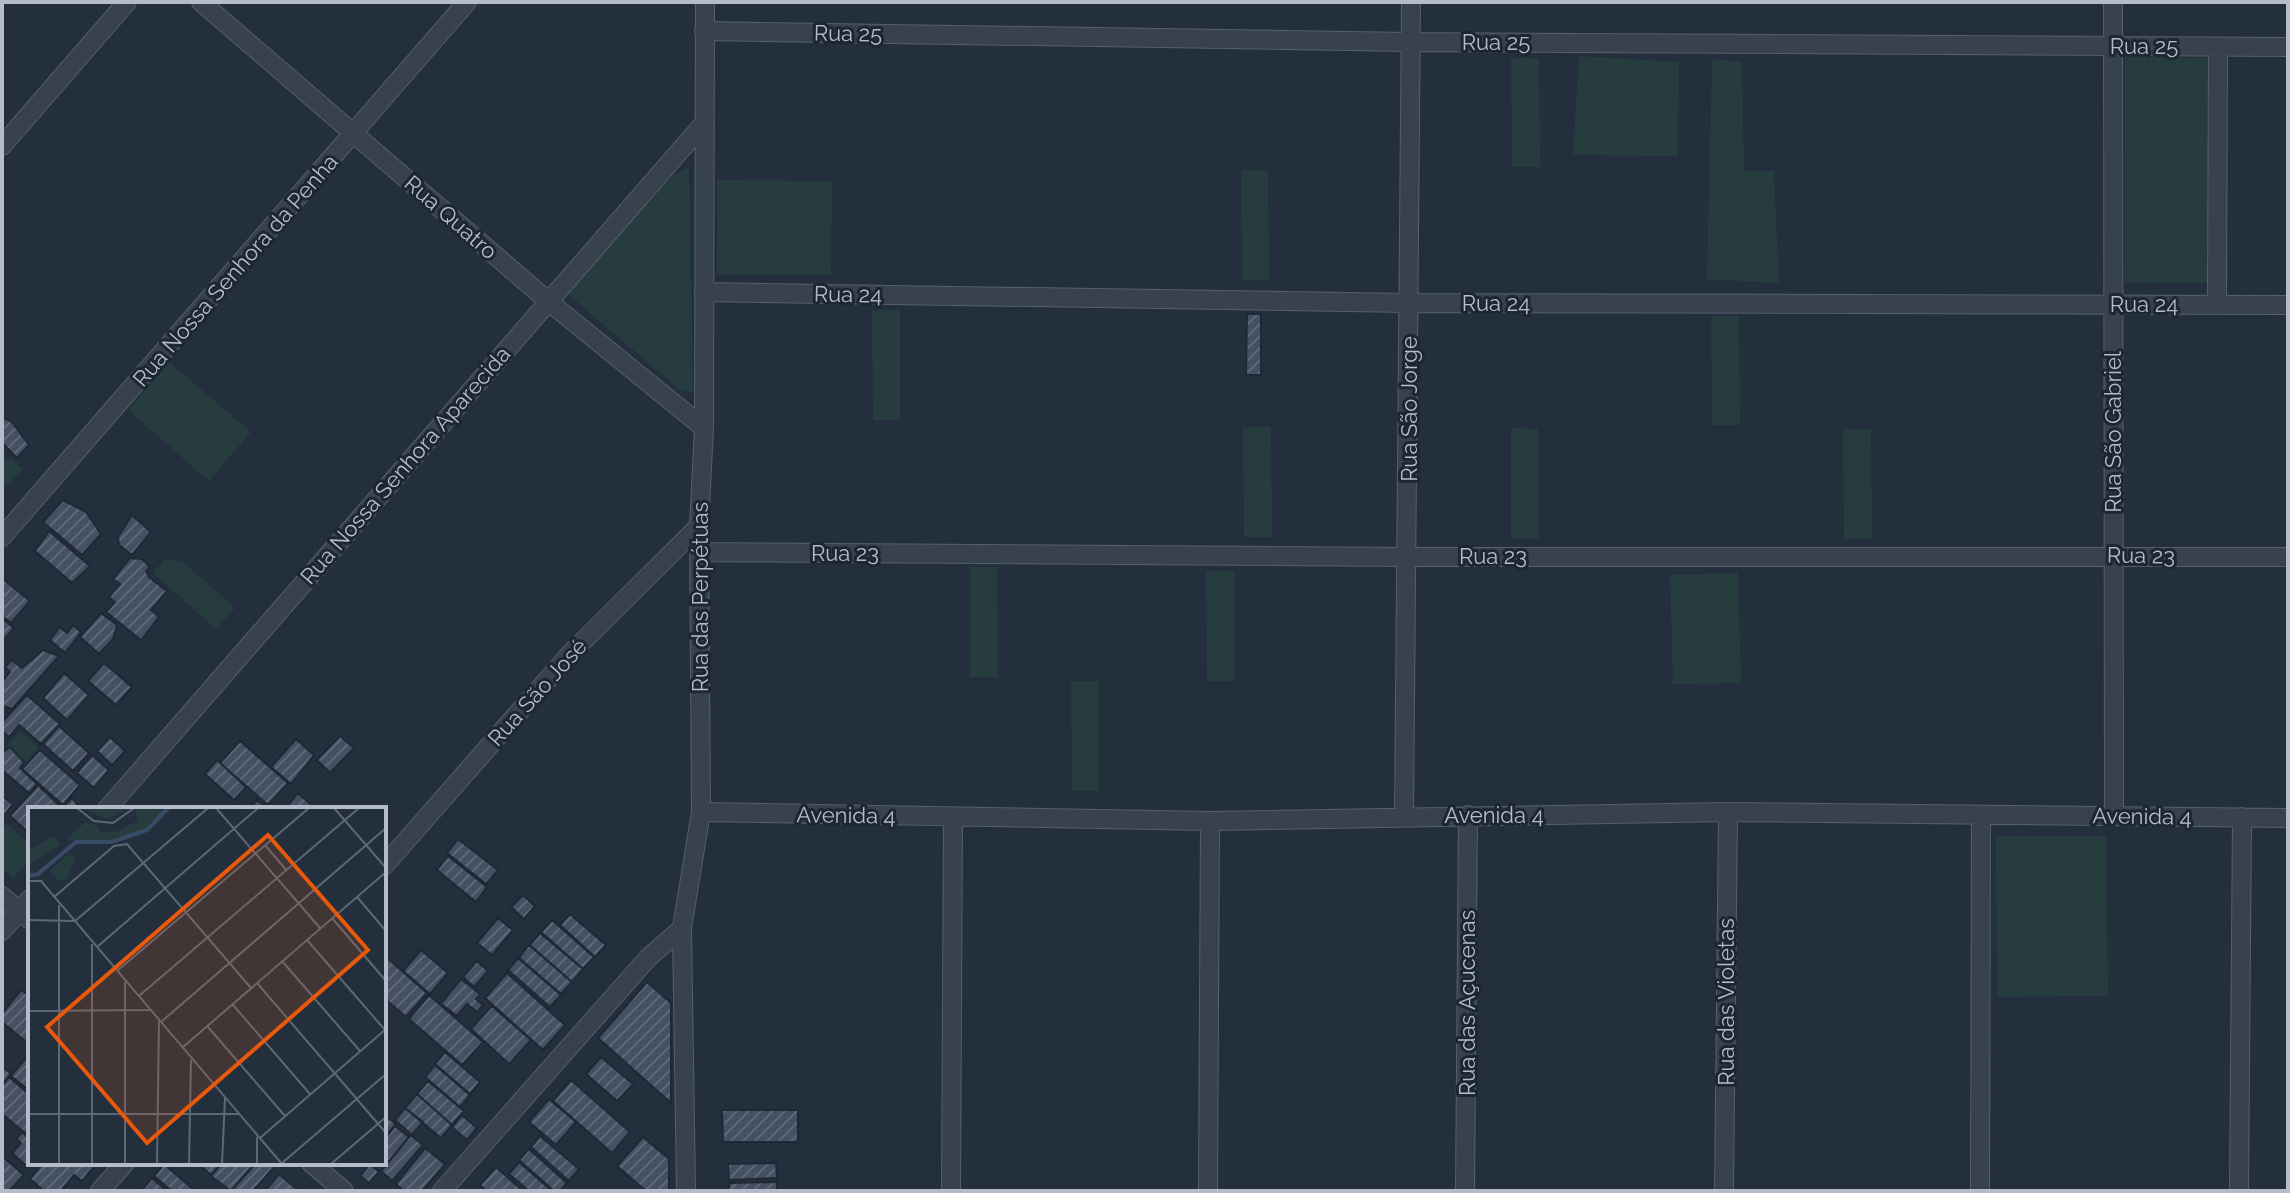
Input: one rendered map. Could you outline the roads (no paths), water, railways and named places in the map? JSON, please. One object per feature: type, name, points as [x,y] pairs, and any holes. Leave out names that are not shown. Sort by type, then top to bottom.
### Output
[{"type":"street","points":[[2,146],[127,2]]},
{"type":"street","name":"Rua Quatro","points":[[201,2],[548,301],[704,428]]},
{"type":"street","name":"Rua Nossa Senhora da Penha","points":[[2,537],[467,2]]},
{"type":"street","name":"Rua das Perpétuas","points":[[686,1191],[682,928],[701,812],[699,526],[704,428],[705,2]]},
{"type":"street","name":"Rua São Jorge","points":[[1404,815],[1409,557],[1411,2]]},
{"type":"street","name":"Rua São Gabriel","points":[[2113,2],[2114,814]]},
{"type":"street","name":"Rua 25","points":[[704,31],[1410,42],[2288,47]]},
{"type":"street","points":[[2217,304],[2218,47]]},
{"type":"street","name":"Rua Nossa Senhora Aparecida","points":[[109,807],[705,122]]},
{"type":"street","name":"Rua 24","points":[[704,292],[1409,303],[2288,305]]},
{"type":"street","name":"Rua São José","points":[[386,864],[569,655],[699,526]]},
{"type":"street","name":"Rua 23","points":[[699,552],[1409,557],[2113,554],[2288,557]]},
{"type":"street","name":"Avenida 4","points":[[701,812],[1210,821],[1404,815],[1728,812],[2288,818]]},
{"type":"street","name":"Rua das Violetas","points":[[1724,1191],[1728,812]]},
{"type":"street","name":"Rua das Açucenas","points":[[1465,1191],[1468,815]]},
{"type":"street","points":[[951,1191],[953,817]]},
{"type":"street","points":[[1980,1191],[1981,817]]},
{"type":"street","points":[[2239,1191],[2242,817]]},
{"type":"street","points":[[1208,1191],[1210,821]]},
{"type":"street","points":[[2,896],[27,910],[2,931]]},
{"type":"street","points":[[442,1191],[648,958],[682,928]]},
{"type":"street","points":[[100,1191],[123,1165]]},
{"type":"street","points":[[313,1165],[344,1191]]}]
